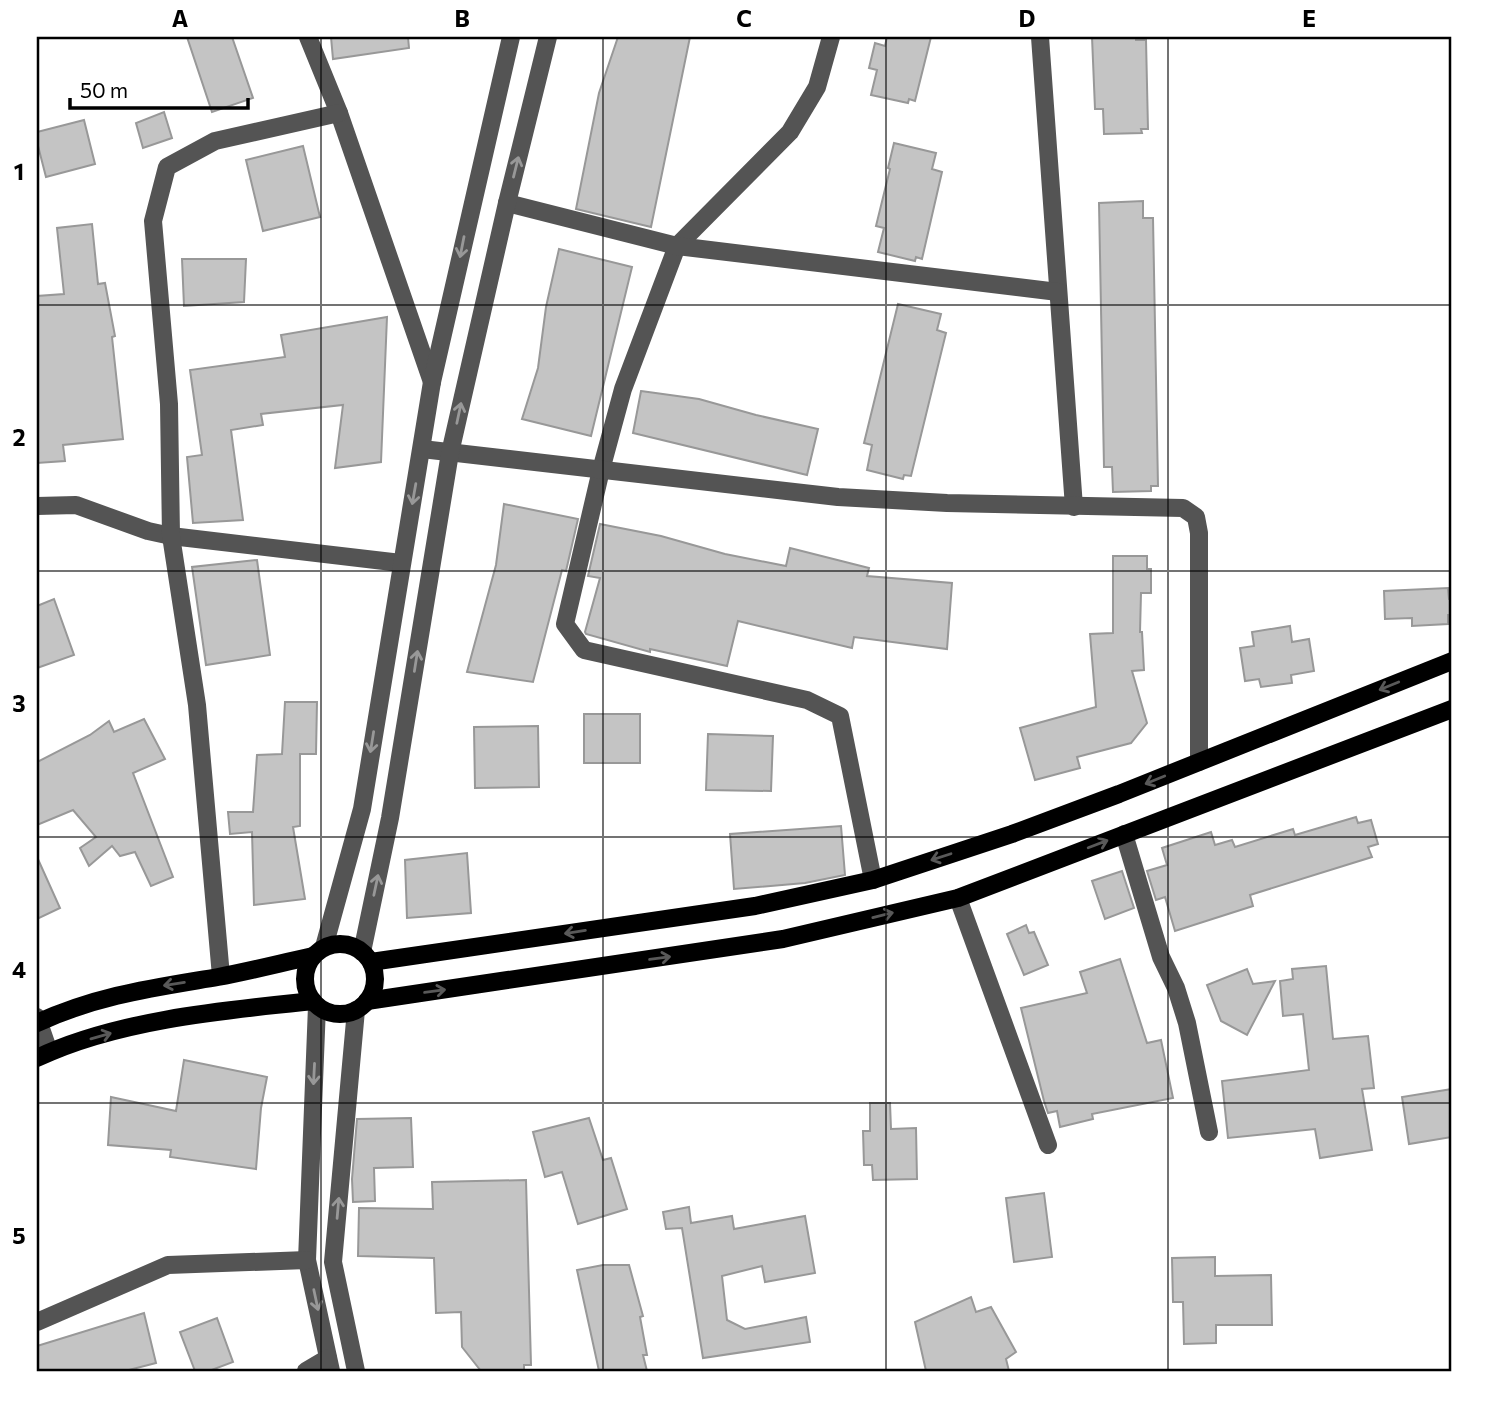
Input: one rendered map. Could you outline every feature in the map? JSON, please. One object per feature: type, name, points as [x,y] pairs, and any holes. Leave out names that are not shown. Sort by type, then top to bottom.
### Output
[{"type":"main road","points":[[367,957],[755,906],[873,880],[1012,834],[1452,661]]},
{"type":"main road","points":[[318,952],[307,967],[307,990],[315,1003],[330,1012],[343,1014],[362,1005],[783,939],[958,898],[1452,709]]},
{"type":"main road","points":[[38,1021],[109,996],[221,976],[318,952],[337,944],[350,945],[367,957],[375,982],[362,1005]]},
{"type":"main road","points":[[43,1055],[121,1030],[192,1015],[315,1003]]},
{"type":"street","points":[[308,37],[339,113],[432,383]]},
{"type":"street","points":[[318,952],[362,809],[432,383],[510,37]]},
{"type":"street","points":[[367,957],[450,453],[548,37]]},
{"type":"street","points":[[831,37],[817,87],[790,132],[677,246],[623,389],[565,624],[584,650],[807,700],[841,716],[873,880]]},
{"type":"street","points":[[1041,37],[1073,507]]},
{"type":"street","points":[[221,976],[197,705],[171,536],[169,404],[153,222],[167,167],[215,141],[339,113]]},
{"type":"street","points":[[507,203],[677,246],[1059,292]]},
{"type":"street","points":[[422,449],[838,497],[947,503],[1183,508],[1196,517],[1199,533],[1199,762]]},
{"type":"street","points":[[37,506],[76,505],[148,531],[171,536],[401,563]]},
{"type":"street","points":[[1124,834],[1161,957],[1187,1023],[1209,1132]]},
{"type":"street","points":[[958,898],[1048,1145]]},
{"type":"street","points":[[306,1371],[329,1365],[307,1259],[315,1003]]},
{"type":"street","points":[[356,1371],[333,1262],[362,1005]]},
{"type":"street","points":[[38,1021],[43,1055]]},
{"type":"street","points":[[37,1322],[169,1265],[307,1259]]},
{"type":"building","points":[[187,37],[232,37],[253,98],[212,112]]},
{"type":"building","points":[[331,37],[408,37],[409,48],[333,59]]},
{"type":"building","points":[[618,37],[690,37],[651,227],[576,209],[599,93]]},
{"type":"building","points":[[887,37],[931,37],[915,101],[909,99],[908,103],[871,95],[877,70],[869,68],[875,43],[885,46]]},
{"type":"building","points":[[1092,37],[1136,37],[1136,40],[1146,40],[1148,129],[1141,129],[1142,133],[1104,134],[1103,109],[1095,109]]},
{"type":"building","points":[[164,112],[172,138],[143,148],[136,123]]},
{"type":"building","points":[[84,120],[95,164],[46,177],[37,132]]},
{"type":"building","points":[[894,143],[936,153],[932,169],[942,172],[922,259],[916,257],[915,261],[878,252],[884,228],[876,226]]},
{"type":"building","points":[[303,146],[320,217],[263,231],[246,160]]},
{"type":"building","points":[[1143,201],[1143,218],[1153,218],[1158,486],[1151,486],[1151,491],[1113,492],[1112,467],[1104,467],[1099,203]]},
{"type":"building","points":[[92,224],[98,284],[105,283],[115,336],[112,337],[123,439],[63,445],[65,461],[37,463],[37,296],[64,294],[57,228]]},
{"type":"building","points":[[559,249],[632,267],[591,436],[522,419],[538,368],[546,307]]},
{"type":"building","points":[[182,259],[246,259],[244,302],[184,306]]},
{"type":"building","points":[[898,304],[941,314],[937,330],[946,333],[911,476],[904,475],[903,479],[867,470],[872,445],[864,443]]},
{"type":"building","points":[[387,317],[381,462],[335,468],[343,405],[261,414],[263,425],[231,430],[243,520],[193,523],[187,457],[202,455],[190,370],[285,357],[281,335]]},
{"type":"building","points":[[641,391],[699,399],[818,429],[807,475],[633,433]]},
{"type":"building","points":[[504,504],[578,519],[566,571],[562,570],[533,682],[467,672],[496,565]]},
{"type":"building","points":[[600,524],[786,566],[790,548],[869,568],[867,576],[952,583],[947,649],[854,637],[852,648],[738,621],[727,666],[650,649],[650,652],[586,634],[600,578],[588,576]]},
{"type":"building","points":[[1113,556],[1147,556],[1147,569],[1151,569],[1151,593],[1141,593],[1140,632],[1144,670],[1132,671],[1147,723],[1131,743],[1077,757],[1080,768],[1035,780],[1020,728],[1096,707],[1090,634],[1113,633]]},
{"type":"building","points":[[257,560],[270,655],[206,665],[192,567]]},
{"type":"building","points":[[1448,588],[1449,599],[1452,600],[1452,615],[1448,615],[1448,624],[1412,626],[1412,618],[1385,619],[1384,591]]},
{"type":"building","points":[[54,599],[74,655],[37,668],[37,606]]},
{"type":"building","points":[[1290,626],[1292,642],[1309,639],[1314,671],[1291,675],[1292,683],[1261,687],[1259,679],[1245,681],[1240,648],[1254,646],[1252,632]]},
{"type":"building","points":[[285,702],[317,702],[316,754],[300,754],[300,826],[293,827],[305,899],[254,905],[252,832],[230,834],[228,812],[253,812],[257,755],[282,754]]},
{"type":"building","points":[[584,714],[640,714],[640,763],[584,763]]},
{"type":"building","points":[[144,719],[165,759],[133,773],[173,877],[151,886],[135,852],[120,856],[112,846],[89,866],[80,848],[96,837],[73,810],[37,825],[37,762],[90,735],[109,721],[114,732]]},
{"type":"building","points":[[538,726],[539,787],[475,788],[474,727]]},
{"type":"building","points":[[708,734],[773,736],[771,791],[706,790]]},
{"type":"building","points":[[1356,817],[1358,823],[1371,820],[1378,844],[1368,847],[1372,857],[1250,895],[1253,906],[1175,931],[1165,897],[1156,900],[1147,871],[1167,865],[1162,848],[1211,832],[1215,845],[1232,840],[1235,847],[1293,829],[1295,835]]},
{"type":"building","points":[[841,826],[845,875],[805,883],[734,889],[730,834]]},
{"type":"building","points":[[467,853],[471,913],[407,918],[405,860]]},
{"type":"building","points":[[37,857],[60,908],[37,919]]},
{"type":"building","points":[[1122,871],[1134,908],[1105,919],[1092,881]]},
{"type":"building","points":[[1026,925],[1029,933],[1034,932],[1048,965],[1024,975],[1007,934]]},
{"type":"building","points":[[1120,959],[1147,1043],[1161,1040],[1173,1098],[1092,1114],[1093,1119],[1060,1127],[1057,1111],[1048,1113],[1044,1101],[1021,1008],[1087,993],[1080,972]]},
{"type":"building","points":[[1326,966],[1333,1039],[1368,1036],[1374,1088],[1362,1089],[1372,1150],[1320,1158],[1315,1129],[1228,1138],[1222,1081],[1309,1070],[1303,1014],[1283,1016],[1280,981],[1293,979],[1292,969]]},
{"type":"building","points":[[1247,969],[1253,984],[1275,981],[1247,1035],[1221,1021],[1207,985]]},
{"type":"building","points":[[184,1060],[267,1077],[261,1108],[256,1169],[170,1157],[171,1150],[108,1145],[111,1097],[176,1111]]},
{"type":"building","points":[[1452,1089],[1452,1137],[1409,1144],[1402,1097]]},
{"type":"building","points":[[870,1103],[890,1103],[891,1129],[916,1128],[917,1179],[873,1180],[872,1165],[864,1165],[863,1131],[870,1131]]},
{"type":"building","points":[[411,1118],[413,1167],[374,1168],[375,1201],[353,1202],[352,1179],[357,1119]]},
{"type":"building","points":[[589,1118],[603,1160],[611,1158],[627,1209],[578,1224],[562,1172],[545,1177],[533,1132]]},
{"type":"building","points":[[526,1180],[531,1365],[524,1365],[524,1371],[481,1371],[462,1347],[461,1312],[436,1313],[434,1258],[358,1256],[359,1208],[433,1209],[432,1182]]},
{"type":"building","points":[[1044,1193],[1052,1257],[1014,1262],[1006,1198]]},
{"type":"building","points":[[689,1207],[691,1223],[732,1216],[734,1229],[805,1216],[815,1273],[765,1282],[762,1266],[722,1276],[727,1320],[745,1329],[806,1317],[810,1342],[703,1358],[682,1228],[666,1229],[663,1212]]},
{"type":"building","points":[[1215,1257],[1215,1276],[1271,1275],[1272,1325],[1216,1325],[1216,1343],[1184,1344],[1183,1302],[1173,1302],[1172,1258]]},
{"type":"building","points":[[603,1265],[629,1265],[643,1316],[640,1317],[647,1371],[599,1371],[577,1270]]},
{"type":"building","points":[[971,1297],[976,1312],[991,1307],[1016,1352],[1006,1359],[1009,1371],[926,1371],[915,1322]]},
{"type":"building","points":[[144,1313],[156,1363],[125,1371],[37,1371],[37,1346]]},
{"type":"building","points":[[217,1318],[233,1362],[209,1371],[195,1371],[180,1332]]}]
